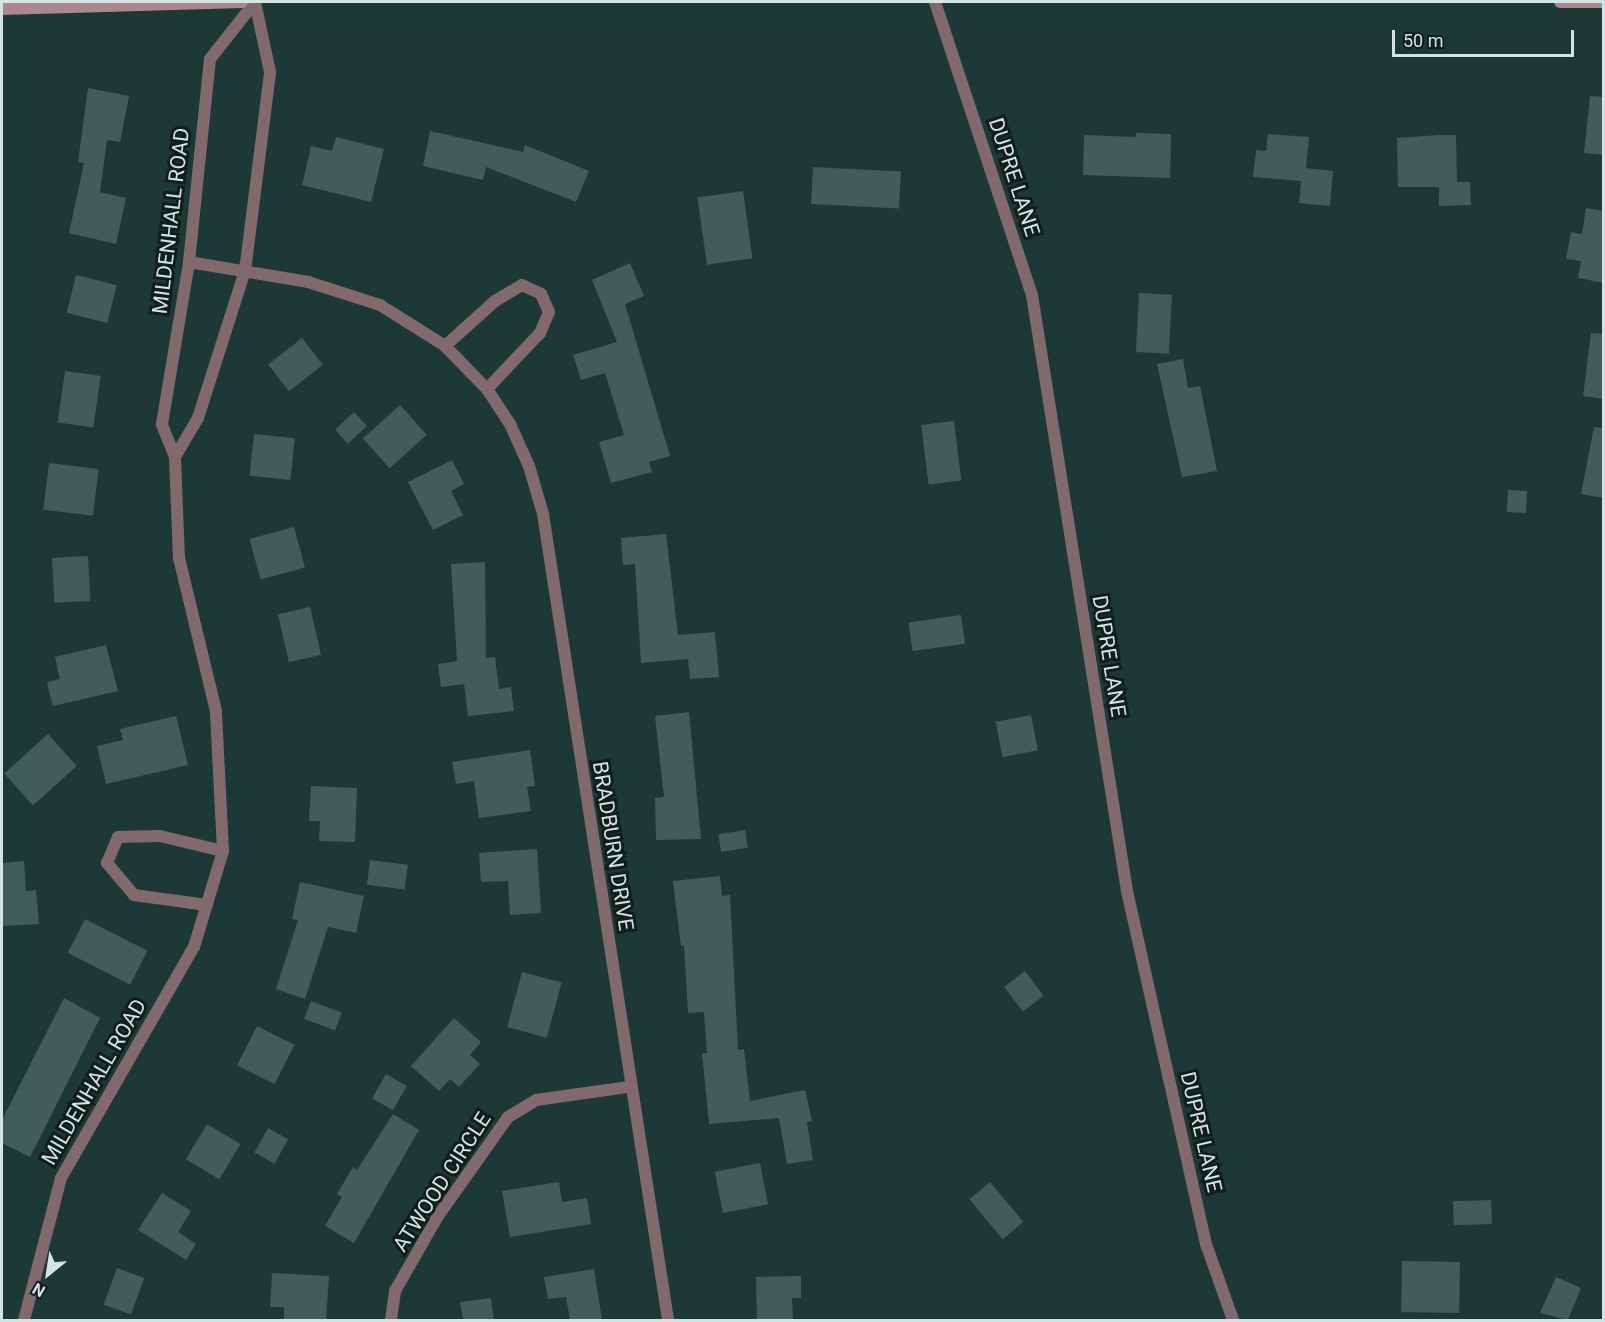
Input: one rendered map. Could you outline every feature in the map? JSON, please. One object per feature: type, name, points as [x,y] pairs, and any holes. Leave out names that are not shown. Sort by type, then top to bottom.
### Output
[{"type":"main road","points":[[2,9],[242,2]]},
{"type":"main road","points":[[1560,2],[1604,2]]},
{"type":"street","name":"MILDENHALL ROAD","points":[[24,1320],[61,1178],[194,947],[223,851],[216,711],[179,558],[176,457],[162,424],[189,262],[210,59],[255,2]]},
{"type":"street","name":"MILDENHALL ROAD","points":[[176,457],[198,418],[245,271],[270,72],[255,2]]},
{"type":"street","name":"DUPRE LANE","points":[[935,2],[1032,295],[1127,891],[1206,1244],[1233,1320]]},
{"type":"street","name":"BRADBURN DRIVE","points":[[189,262],[308,282],[380,305],[446,346],[486,389],[510,424],[529,466],[543,514],[630,1087],[668,1320]]},
{"type":"street","points":[[446,346],[495,301],[522,285],[541,294],[549,312],[540,333],[486,389]]},
{"type":"street","points":[[207,905],[134,895],[107,863],[118,837],[160,836],[223,851]]},
{"type":"street","name":"ATWOOD CIRCLE","points":[[391,1320],[395,1291],[438,1216],[508,1117],[536,1100],[630,1087]]},
{"type":"building","points":[[88,88],[129,96],[120,142],[107,140],[100,192],[126,198],[116,244],[69,233],[84,163],[78,162]]},
{"type":"building","points":[[1590,96],[1604,97],[1604,155],[1584,153]]},
{"type":"building","points":[[430,131],[523,152],[525,145],[589,171],[576,202],[486,167],[483,180],[423,166]]},
{"type":"building","points":[[1136,133],[1171,134],[1170,178],[1083,175],[1084,135],[1136,137]]},
{"type":"building","points":[[1268,134],[1309,137],[1306,168],[1333,171],[1330,206],[1299,203],[1301,181],[1253,177],[1256,150],[1266,151]]},
{"type":"building","points":[[1456,135],[1457,182],[1470,182],[1471,205],[1439,206],[1439,187],[1398,187],[1397,138]]},
{"type":"building","points":[[336,137],[384,149],[371,202],[302,185],[311,146],[332,151]]},
{"type":"building","points":[[813,167],[901,172],[899,209],[811,204]]},
{"type":"building","points":[[743,191],[752,258],[707,265],[697,197]]},
{"type":"building","points":[[1586,208],[1604,211],[1604,283],[1578,278],[1581,261],[1566,259],[1571,232],[1582,234]]},
{"type":"building","points":[[630,263],[644,296],[625,304],[670,456],[649,462],[652,472],[611,483],[599,442],[624,435],[605,373],[581,380],[573,355],[617,342],[592,280]]},
{"type":"building","points":[[76,275],[117,285],[107,323],[67,313]]},
{"type":"building","points":[[1139,293],[1172,295],[1169,354],[1136,352]]},
{"type":"building","points":[[1591,333],[1604,334],[1604,399],[1583,396]]},
{"type":"building","points":[[302,338],[323,365],[289,391],[268,364]]},
{"type":"building","points":[[1183,359],[1188,388],[1200,386],[1217,471],[1182,477],[1157,364]]},
{"type":"building","points":[[65,371],[101,376],[93,428],[58,422]]},
{"type":"building","points":[[400,405],[427,435],[390,468],[363,438]]},
{"type":"building","points":[[354,412],[367,426],[348,444],[335,430]]},
{"type":"building","points":[[954,421],[961,481],[929,485],[921,425]]},
{"type":"building","points":[[1594,427],[1604,428],[1604,498],[1581,494]]},
{"type":"building","points":[[254,434],[295,438],[290,480],[250,476]]},
{"type":"building","points":[[452,460],[464,484],[451,491],[463,515],[433,530],[408,482]]},
{"type":"building","points":[[49,463],[99,469],[93,516],[43,510]]},
{"type":"building","points":[[1508,490],[1527,491],[1526,513],[1507,512]]},
{"type":"building","points":[[294,527],[305,568],[260,579],[250,539]]},
{"type":"building","points":[[666,534],[678,635],[715,632],[719,677],[690,679],[688,659],[641,663],[635,564],[623,565],[621,538]]},
{"type":"building","points":[[88,556],[90,601],[54,603],[52,558]]},
{"type":"building","points":[[485,562],[486,658],[495,657],[499,689],[511,687],[514,711],[468,716],[464,684],[441,687],[438,664],[457,661],[451,564]]},
{"type":"building","points":[[310,607],[321,655],[289,662],[278,614]]},
{"type":"building","points":[[961,615],[965,644],[913,651],[909,622]]},
{"type":"building","points":[[106,645],[118,691],[53,706],[47,682],[60,679],[55,657]]},
{"type":"building","points":[[689,712],[701,839],[656,840],[655,798],[664,797],[655,716]]},
{"type":"building","points":[[1031,715],[1038,750],[1003,757],[996,722]]},
{"type":"building","points":[[176,716],[188,765],[106,784],[97,746],[123,740],[120,729]]},
{"type":"building","points":[[48,734],[77,766],[33,805],[4,773]]},
{"type":"building","points":[[530,750],[535,786],[527,787],[531,811],[479,818],[474,781],[456,784],[452,762]]},
{"type":"building","points":[[311,786],[357,788],[355,842],[319,841],[320,821],[309,821]]},
{"type":"building","points":[[745,830],[748,848],[721,852],[718,834]]},
{"type":"building","points":[[537,849],[541,913],[510,915],[508,881],[481,882],[479,853]]},
{"type":"building","points":[[370,860],[408,865],[405,889],[367,885]]},
{"type":"building","points":[[24,861],[26,891],[36,890],[39,924],[2,926],[2,863]]},
{"type":"building","points":[[720,876],[722,896],[730,895],[738,1050],[744,1049],[750,1101],[805,1090],[812,1121],[807,1122],[813,1160],[787,1164],[779,1118],[709,1124],[702,1053],[707,1053],[704,1012],[688,1013],[684,945],[681,946],[673,881]]},
{"type":"building","points":[[300,882],[364,896],[356,933],[328,927],[305,999],[276,989],[298,920],[292,919]]},
{"type":"building","points":[[85,919],[147,951],[130,985],[68,953]]},
{"type":"building","points":[[1025,971],[1044,996],[1023,1011],[1004,987]]},
{"type":"building","points":[[522,972],[562,983],[547,1038],[507,1027]]},
{"type":"building","points":[[64,998],[100,1018],[30,1157],[2,1143],[2,1120]]},
{"type":"building","points":[[311,1001],[342,1013],[335,1031],[304,1019]]},
{"type":"building","points":[[454,1018],[481,1042],[470,1055],[480,1064],[459,1087],[450,1079],[439,1091],[411,1066]]},
{"type":"building","points":[[257,1026],[294,1045],[274,1084],[237,1065]]},
{"type":"building","points":[[386,1074],[407,1086],[393,1110],[372,1098]]},
{"type":"building","points":[[393,1114],[419,1130],[354,1243],[325,1226],[342,1197],[337,1194],[353,1167],[357,1170]]},
{"type":"building","points":[[207,1124],[240,1144],[219,1179],[186,1159]]},
{"type":"building","points":[[268,1128],[288,1139],[275,1164],[254,1152]]},
{"type":"building","points":[[760,1163],[768,1204],[723,1213],[715,1172]]},
{"type":"building","points":[[559,1182],[562,1202],[587,1198],[591,1224],[510,1237],[502,1191]]},
{"type":"building","points":[[990,1182],[1023,1222],[1003,1239],[969,1199]]},
{"type":"building","points":[[162,1193],[191,1211],[178,1232],[196,1244],[186,1260],[138,1230]]},
{"type":"building","points":[[1491,1200],[1492,1224],[1454,1225],[1453,1201]]},
{"type":"building","points":[[1402,1261],[1460,1262],[1459,1313],[1401,1312]]},
{"type":"building","points":[[117,1268],[144,1278],[131,1315],[104,1305]]},
{"type":"building","points":[[594,1269],[602,1320],[570,1320],[566,1297],[548,1299],[544,1277]]},
{"type":"building","points":[[272,1273],[329,1276],[326,1320],[284,1320],[284,1307],[270,1307]]},
{"type":"building","points":[[801,1276],[801,1298],[792,1298],[793,1320],[757,1320],[756,1277]]},
{"type":"building","points":[[1556,1277],[1581,1288],[1568,1320],[1540,1313]]},
{"type":"building","points":[[491,1298],[494,1320],[463,1320],[460,1302]]}]
